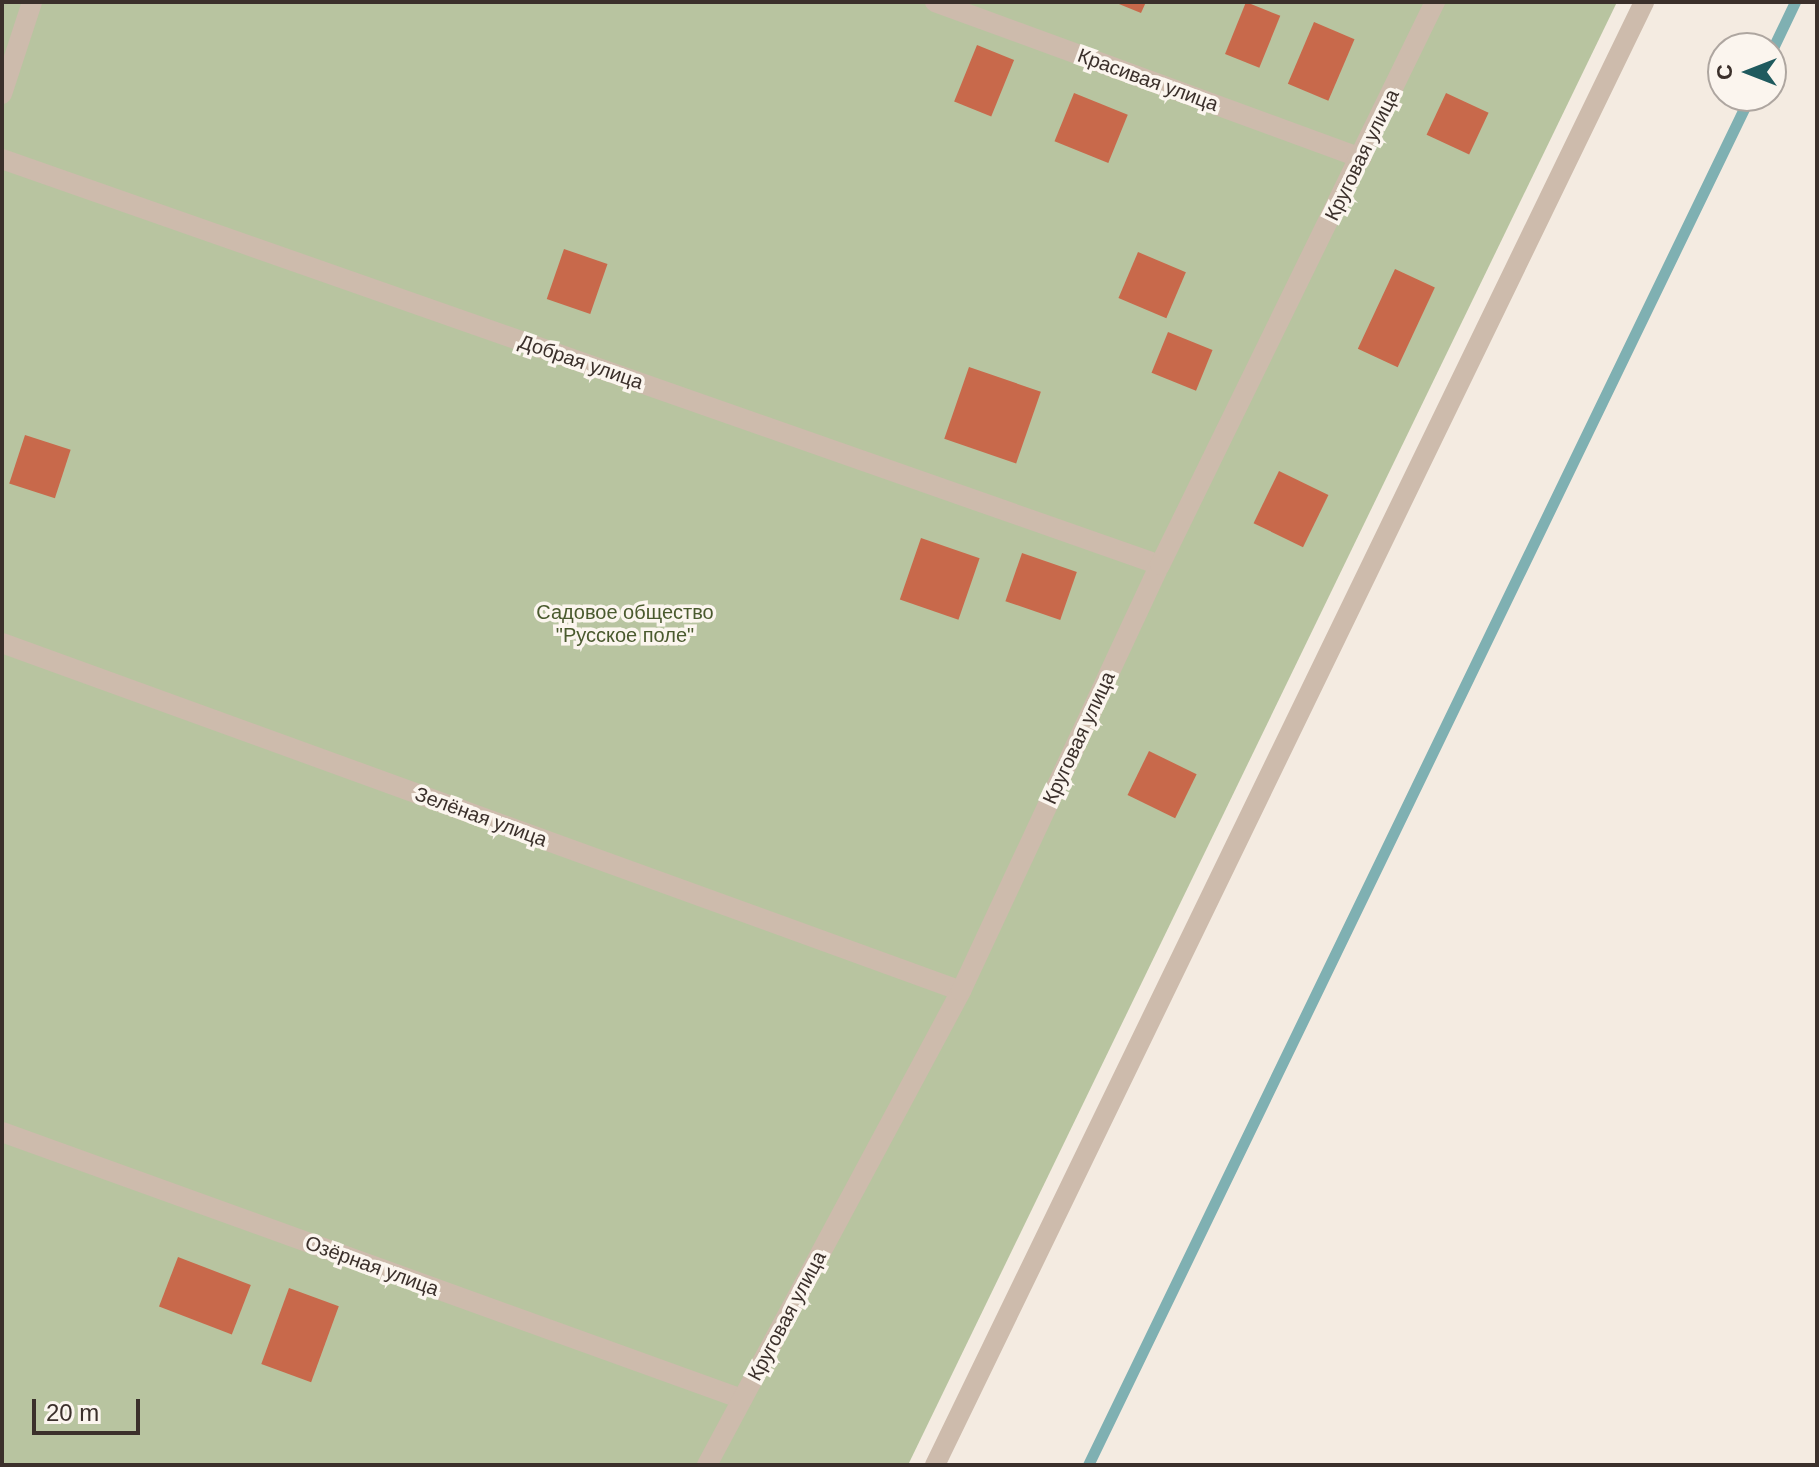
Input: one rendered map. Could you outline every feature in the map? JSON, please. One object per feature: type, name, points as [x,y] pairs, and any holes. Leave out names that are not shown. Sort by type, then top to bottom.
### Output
[{"type":"street","points":[[2,94],[32,2]]},
{"type":"street","name":"Красивая улица","points":[[935,2],[1361,158]]},
{"type":"street","name":"Круговая улица","points":[[707,1465],[961,991],[1160,565],[1435,2]]},
{"type":"street","points":[[935,1465],[1644,2]]},
{"type":"street","name":"Добрая улица","points":[[2,159],[1160,565]]},
{"type":"street","name":"Зелёная улица","points":[[2,643],[961,991]]},
{"type":"street","name":"Озёрная улица","points":[[2,1132],[742,1399]]},
{"type":"green space","name":"Садовое общество \"Русское поле\"","points":[[2,2],[1617,2],[908,1465],[2,1465]]},
{"type":"building","points":[[1114,2],[1146,2],[1141,13]]},
{"type":"building","points":[[1246,2],[1280,16],[1259,68],[1225,54]]},
{"type":"building","points":[[1314,22],[1355,39],[1328,101],[1288,84]]},
{"type":"building","points":[[977,45],[1014,60],[991,117],[954,102]]},
{"type":"building","points":[[1074,93],[1128,115],[1108,163],[1055,141]]},
{"type":"building","points":[[1446,93],[1489,113],[1469,155],[1427,135]]},
{"type":"building","points":[[564,249],[607,264],[590,314],[547,299]]},
{"type":"building","points":[[1138,252],[1186,272],[1166,318],[1118,298]]},
{"type":"building","points":[[1395,269],[1435,288],[1398,367],[1358,349]]},
{"type":"building","points":[[1168,332],[1213,350],[1196,391],[1152,373]]},
{"type":"building","points":[[969,367],[1041,392],[1016,464],[944,439]]},
{"type":"building","points":[[25,435],[71,450],[55,498],[9,484]]},
{"type":"building","points":[[1279,471],[1328,495],[1303,547],[1254,523]]},
{"type":"building","points":[[921,538],[980,558],[958,620],[900,599]]},
{"type":"building","points":[[1022,553],[1077,572],[1060,620],[1005,601]]},
{"type":"building","points":[[1149,751],[1197,774],[1175,818],[1128,795]]},
{"type":"building","points":[[178,1257],[251,1285],[232,1334],[159,1306]]},
{"type":"building","points":[[289,1288],[339,1306],[311,1382],[261,1364]]},
{"type":"waterway","points":[[1781,32],[1795,2]]},
{"type":"waterway","points":[[1088,1465],[1742,112]]}]
